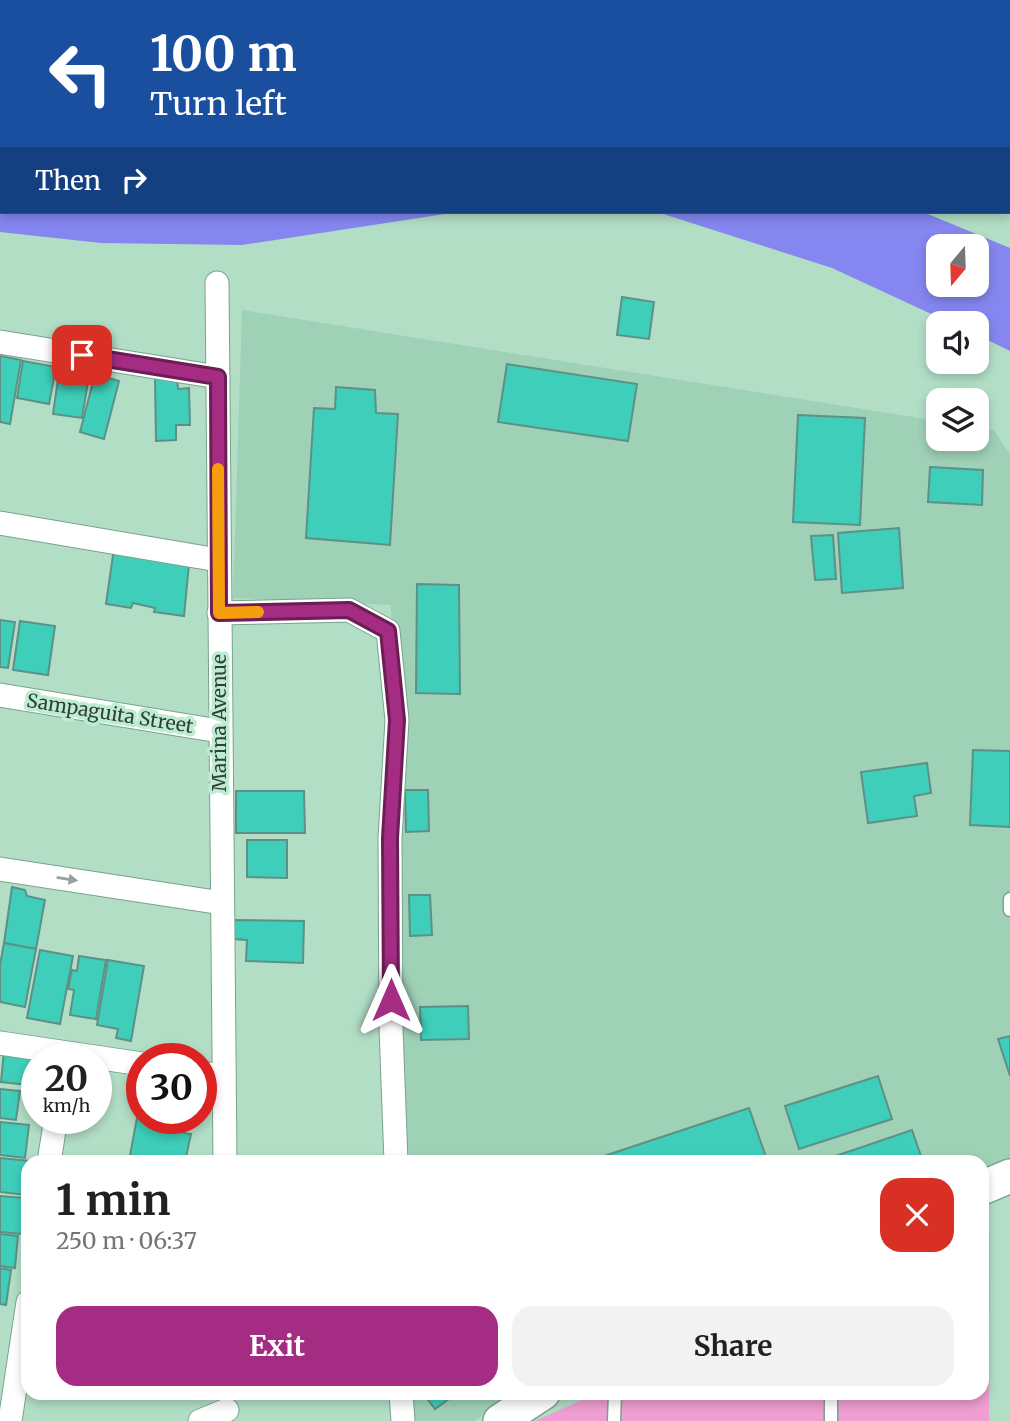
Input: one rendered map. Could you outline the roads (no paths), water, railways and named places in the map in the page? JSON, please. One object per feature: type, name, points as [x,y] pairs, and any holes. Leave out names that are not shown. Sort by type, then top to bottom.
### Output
[{"type":"street","name":"Marina Avenue","points":[[217,283],[225,1155]]},
{"type":"street","points":[[0,342],[218,377]]},
{"type":"street","points":[[0,523],[218,559]]},
{"type":"street","points":[[219,613],[349,610],[388,631],[397,720],[390,838],[391,1028],[396,1155]]},
{"type":"street","name":"Sampaguita Street","points":[[0,695],[219,731]]},
{"type":"street","points":[[0,869],[222,903]]},
{"type":"street","points":[[0,1043],[21,1047]]},
{"type":"street","points":[[217,1075],[224,1076]]},
{"type":"street","points":[[51,1155],[54,1134]]},
{"type":"street","points":[[989,1185],[1010,1176]]},
{"type":"street","points":[[10,1421],[21,1348]]},
{"type":"street","points":[[402,1400],[403,1421]]},
{"type":"street","points":[[500,1421],[532,1400]]},
{"type":"street","points":[[200,1421],[227,1408]]},
{"type":"lane","points":[[1010,899],[1010,910]]},
{"type":"lane","points":[[614,1421],[615,1400]]},
{"type":"lane","points":[[831,1400],[831,1421]]}]
